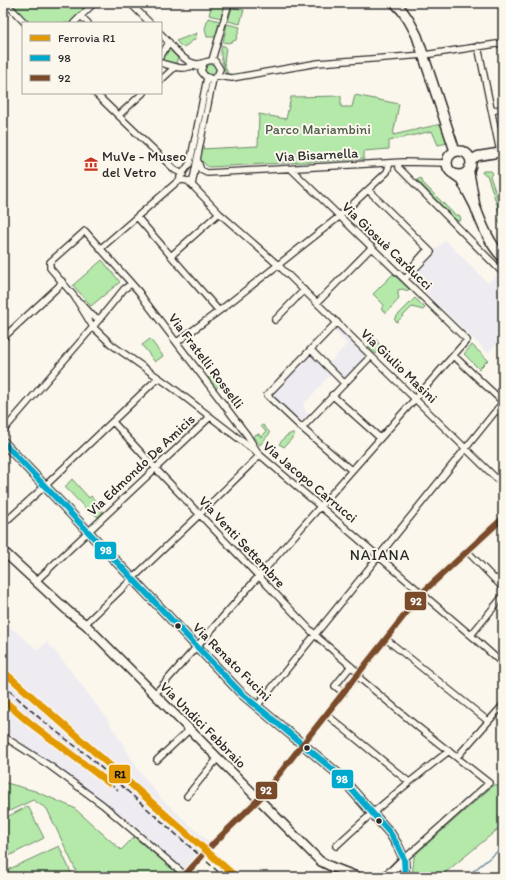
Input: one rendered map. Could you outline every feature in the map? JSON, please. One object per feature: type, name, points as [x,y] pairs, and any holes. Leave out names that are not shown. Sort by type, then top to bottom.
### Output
[{"type":"main road","points":[[395,3],[410,23],[424,55],[455,151]]},
{"type":"main road","points":[[475,206],[469,173],[470,164],[468,156],[465,152],[455,151],[450,154],[447,163],[448,168],[464,183],[485,232],[491,243],[503,258]]},
{"type":"main road","points":[[454,174],[464,174],[470,164],[478,156],[502,152]]},
{"type":"main road","name":"Via Renato Fucini","points":[[3,442],[241,693],[333,769],[390,833],[404,859],[405,877]]},
{"type":"main road","name":"Via Undici Febbraio","points":[[3,551],[69,612],[85,624],[154,695],[320,860],[332,867],[358,877]]},
{"type":"main road","points":[[384,877],[404,859]]},
{"type":"street","points":[[6,3],[24,22]]},
{"type":"street","points":[[75,22],[94,3]]},
{"type":"street","points":[[130,3],[149,22]]},
{"type":"street","points":[[212,60],[229,3]]},
{"type":"street","points":[[81,16],[87,22]]},
{"type":"street","points":[[100,249],[178,181],[183,174],[190,163],[213,78],[220,69],[218,63],[212,60],[198,64],[187,60],[162,35]]},
{"type":"street","points":[[162,54],[168,42]]},
{"type":"street","points":[[162,64],[185,68],[193,66],[199,68],[204,76],[213,78],[232,78],[318,64],[424,55],[503,43]]},
{"type":"street","points":[[478,46],[502,152]]},
{"type":"street","points":[[202,71],[201,68],[204,63]]},
{"type":"street","points":[[162,79],[175,67]]},
{"type":"street","points":[[178,181],[183,180],[190,183],[197,159],[213,78]]},
{"type":"street","points":[[96,94],[175,170],[183,174]]},
{"type":"street","points":[[119,115],[143,94]]},
{"type":"street","points":[[492,111],[503,108]]},
{"type":"street","name":"Via Bisarnella","points":[[197,159],[201,170],[207,173],[398,162],[447,163]]},
{"type":"street","points":[[398,162],[399,168],[503,273]]},
{"type":"street","points":[[177,342],[340,216],[387,172],[390,163]]},
{"type":"street","name":"Via Giosuè Carducci","points":[[291,169],[467,340],[454,356]]},
{"type":"street","name":"Via Giulio Masini","points":[[190,183],[219,212],[304,290],[503,485]]},
{"type":"street","points":[[368,190],[431,252],[404,278]]},
{"type":"street","points":[[170,256],[219,212]]},
{"type":"street","points":[[137,217],[219,311]]},
{"type":"street","name":"Via Fratelli Rosselli","points":[[62,281],[50,268],[49,264],[85,231],[131,284],[177,342],[247,435],[260,455]]},
{"type":"street","points":[[317,303],[372,247]]},
{"type":"street","points":[[3,338],[59,286],[62,281],[93,316],[100,319]]},
{"type":"street","points":[[3,431],[124,290],[131,284]]},
{"type":"street","points":[[275,320],[304,290]]},
{"type":"street","name":"Via Jacopo Carrucci","points":[[74,296],[93,327],[112,344],[260,455],[503,664]]},
{"type":"street","points":[[337,322],[267,395],[302,428],[351,470]]},
{"type":"street","points":[[311,350],[344,383]]},
{"type":"street","points":[[302,428],[371,356]]},
{"type":"street","points":[[154,695],[351,470],[454,356],[503,402],[257,706]]},
{"type":"street","points":[[3,524],[158,378]]},
{"type":"street","points":[[332,395],[380,438]]},
{"type":"street","points":[[497,409],[503,414]]},
{"type":"street","name":"Via Edmondo De Amicis","points":[[36,581],[210,417]]},
{"type":"street","name":"Via Venti Settembre","points":[[113,422],[258,577],[315,635],[351,666],[358,675],[489,783],[404,859]]},
{"type":"street","points":[[85,624],[134,579],[260,455]]},
{"type":"street","points":[[213,844],[259,800],[422,593],[503,518]]},
{"type":"street","points":[[467,551],[503,588]]},
{"type":"street","points":[[494,579],[500,578],[503,581]]},
{"type":"street","points":[[471,635],[503,596]]},
{"type":"street","points":[[386,640],[488,721]]},
{"type":"street","points":[[344,692],[336,686],[351,666]]},
{"type":"street","points":[[457,757],[503,705]]},
{"type":"street","points":[[327,714],[409,782]]},
{"type":"street","points":[[157,760],[189,730]]},
{"type":"street","points":[[3,736],[50,766],[103,806],[184,876],[196,863]]},
{"type":"street","points":[[336,846],[372,813],[449,751]]},
{"type":"street","points":[[187,796],[217,758]]},
{"type":"shaded area","points":[[445,240],[488,283],[499,273],[503,276],[503,337],[488,353],[410,278],[435,253],[433,252]]},
{"type":"shaded area","points":[[337,322],[371,356],[344,383],[332,373],[303,405],[310,420],[302,428],[267,395],[311,350],[326,366],[347,344],[331,328]]},
{"type":"shaded area","points":[[3,621],[38,650],[47,642],[105,716],[143,776],[161,798],[210,843],[186,871],[95,796],[3,729]]},
{"type":"green space","points":[[6,3],[94,3],[75,22],[24,22]]},
{"type":"green space","points":[[212,3],[225,4],[221,18],[209,15]]},
{"type":"green space","points":[[232,7],[244,10],[240,24],[228,21]]},
{"type":"green space","points":[[208,18],[220,21],[215,37],[207,37],[205,29]]},
{"type":"green space","points":[[227,24],[240,27],[236,40],[228,43],[223,42]]},
{"type":"green space","points":[[197,33],[195,39],[183,48],[176,41]]},
{"type":"green space","points":[[222,45],[226,47],[224,63],[228,74],[225,72],[222,58]]},
{"type":"green space","points":[[168,46],[178,56],[176,64],[162,60]]},
{"type":"green space","points":[[207,63],[214,63],[218,71],[214,76],[209,76],[204,72],[204,67]]},
{"type":"green space","name":"Parco Mariambini","points":[[355,95],[399,104],[393,135],[441,124],[448,143],[438,145],[432,131],[389,141],[389,149],[364,151],[364,159],[208,167],[199,158],[201,149],[258,146],[259,114],[286,119],[291,97],[341,96],[341,107],[352,107]]},
{"type":"green space","points":[[483,171],[491,171],[493,173],[490,176],[503,215],[503,223],[499,223],[498,221],[501,217],[487,175],[482,173]]},
{"type":"green space","points":[[421,178],[423,183],[455,215],[460,216],[461,220],[456,220],[417,180]]},
{"type":"green space","points":[[102,260],[120,282],[91,306],[73,285]]},
{"type":"green space","points":[[393,274],[409,289],[407,291],[403,289],[398,290],[399,299],[386,313],[381,309],[384,305],[373,294]]},
{"type":"green space","points":[[415,298],[425,308],[423,310],[412,307],[397,322],[394,319]]},
{"type":"green space","points":[[150,339],[163,356],[155,362],[142,345]]},
{"type":"green space","points":[[376,339],[381,348],[376,354],[368,347]]},
{"type":"green space","points":[[472,345],[488,360],[479,369],[464,354]]},
{"type":"green space","points":[[215,374],[221,383],[214,391],[206,380]]},
{"type":"green space","points":[[263,425],[270,433],[260,445],[253,437],[254,435],[259,434],[261,437],[266,432],[261,426]]},
{"type":"green space","points":[[292,433],[295,435],[284,447],[279,444],[286,436]]},
{"type":"green space","points":[[72,479],[89,498],[91,496],[97,503],[96,504],[103,512],[98,517],[92,512],[90,513],[65,487]]},
{"type":"green space","points":[[3,782],[35,791],[74,808],[121,850],[134,837],[177,873],[174,877],[79,877],[47,809],[33,800],[3,814]]},
{"type":"green space","points":[[495,784],[503,790],[503,825],[440,877],[412,877],[414,857],[418,852]]},
{"type":"green space","points":[[28,806],[44,838],[3,859],[3,819]]},
{"type":"green space","points":[[59,846],[73,877],[3,877],[3,872]]},
{"type":"waterway","points":[[466,877],[503,847]]},
{"type":"tunnel","points":[[196,863],[213,844]]},
{"type":"railway","points":[[3,671],[236,877]]},
{"type":"railway","points":[[3,685],[44,722],[88,756],[224,877]]},
{"type":"railway","points":[[3,700],[30,723],[118,790]]},
{"type":"rail line","name":"R1","points":[[3,671],[236,877]]},
{"type":"rail line","name":"R1","points":[[3,700],[30,723],[109,783]]},
{"type":"transit line","name":"98","points":[[3,442],[241,693],[337,773],[390,833],[404,859],[405,877]]},
{"type":"transit line","name":"92","points":[[183,877],[213,844],[261,797],[422,593],[503,518]]},
{"type":"place","name":"MuVe - Museo del Vetro","points":[[91,164]]},
{"type":"district","name":"NAIANA","points":[[380,555]]}]
